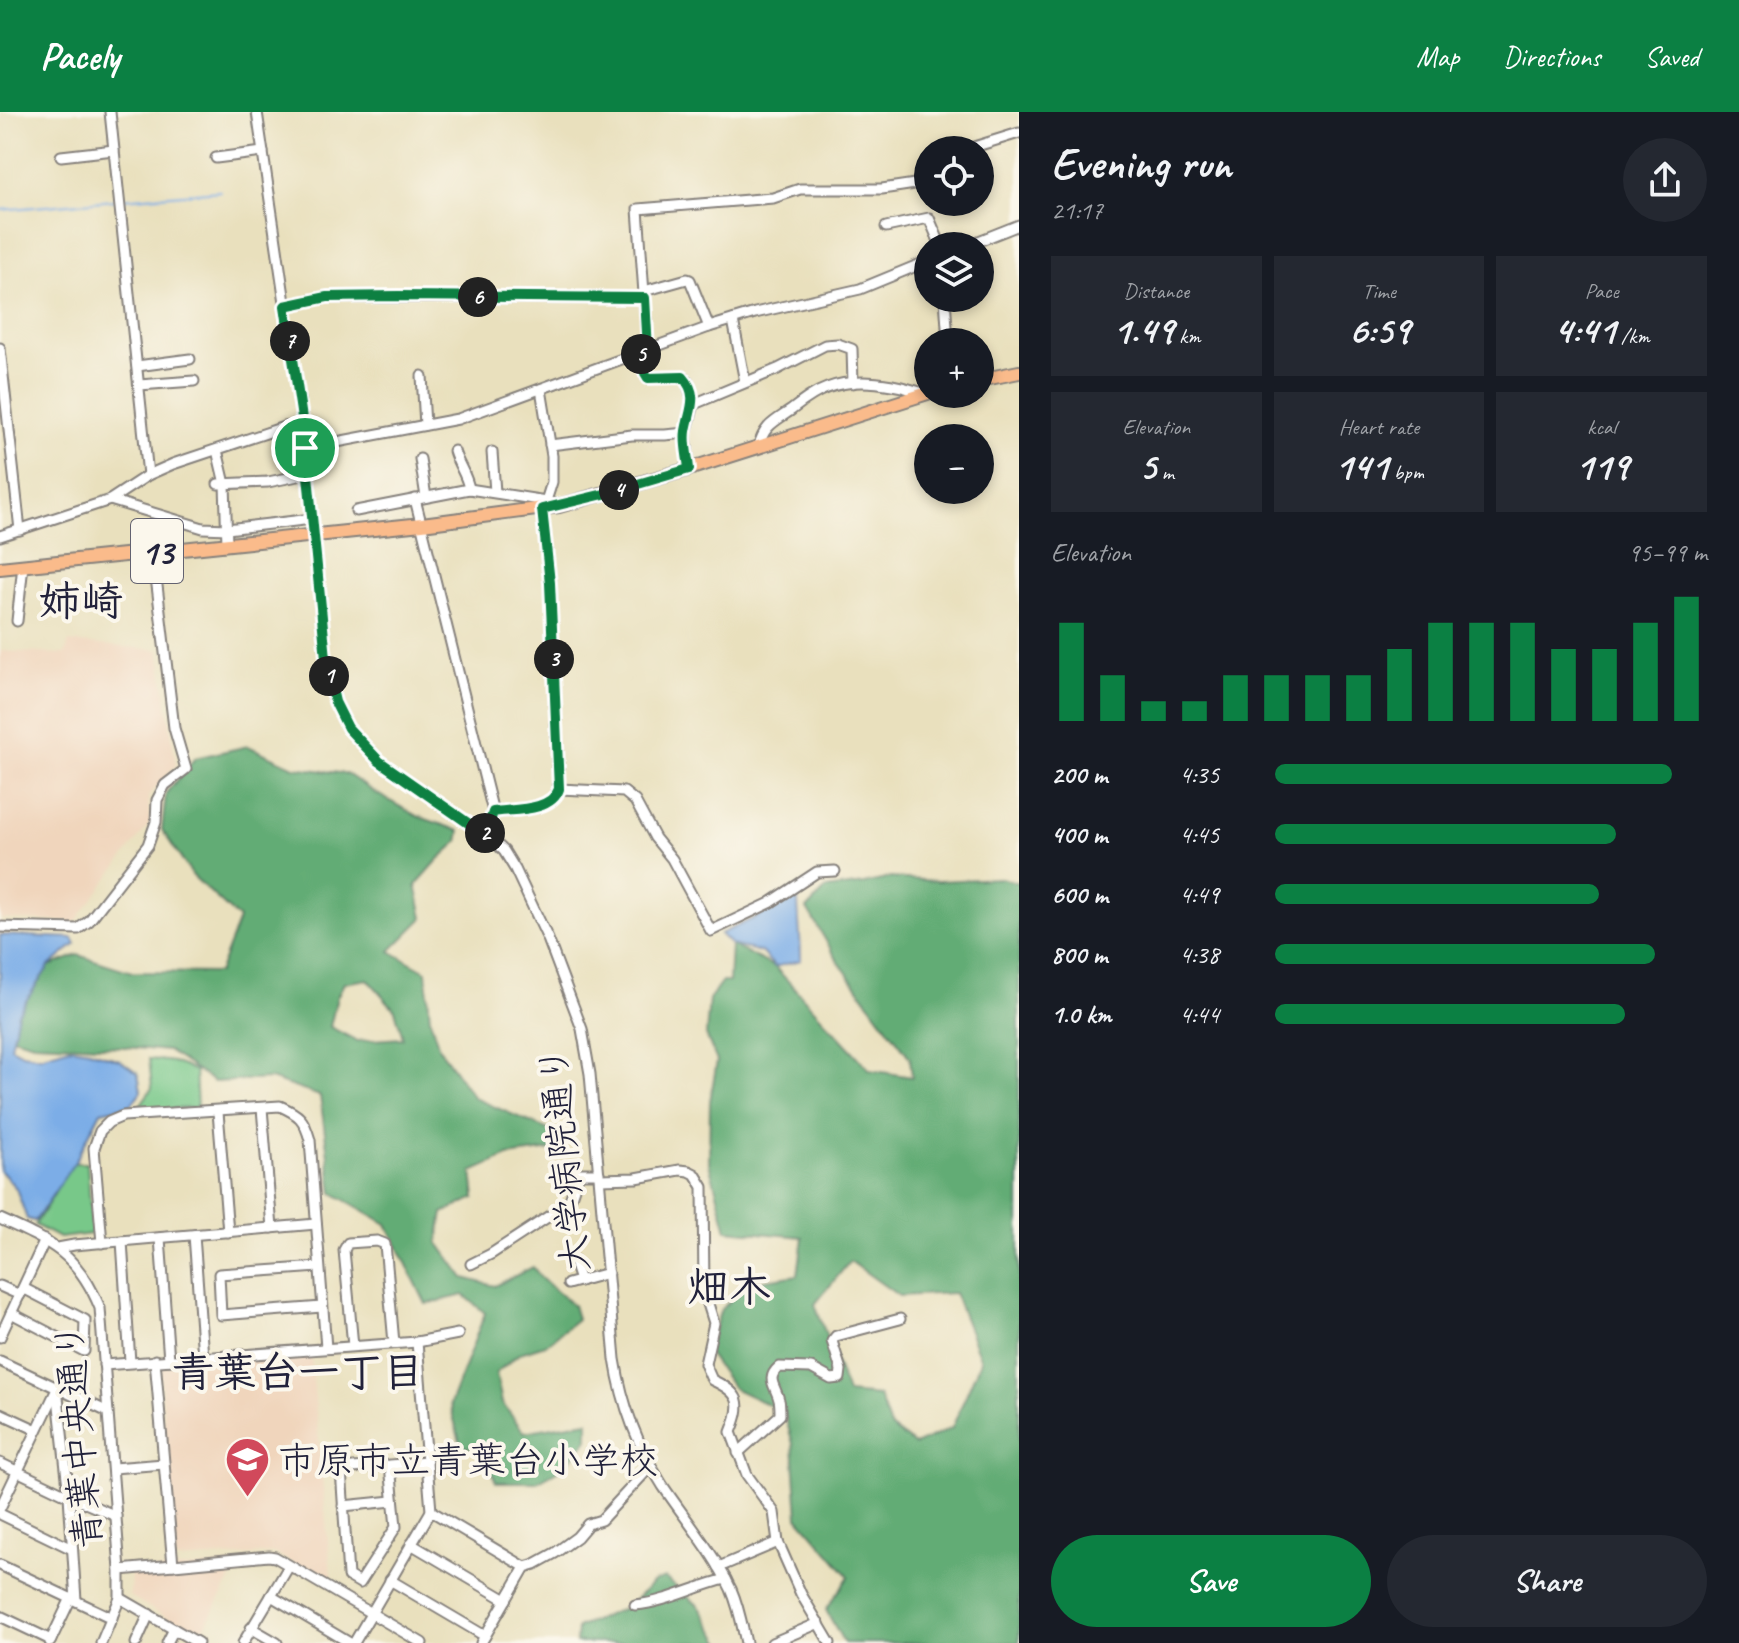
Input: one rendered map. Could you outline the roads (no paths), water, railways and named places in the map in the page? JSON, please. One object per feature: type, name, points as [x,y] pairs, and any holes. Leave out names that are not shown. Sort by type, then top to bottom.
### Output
[{"type":"main road","points":[[994,377],[1019,372]]},
{"type":"main road","name":"13","points":[[0,568],[422,524],[544,505],[559,506],[758,448],[914,397]]},
{"type":"street","points":[[110,112],[148,475]]},
{"type":"street","name":"大学病院通り","points":[[257,112],[303,425],[327,668],[335,702],[348,728],[379,761],[486,834],[504,851],[548,939],[582,1029],[590,1074],[618,1383],[633,1428],[651,1466],[726,1579],[739,1611],[746,1643]]},
{"type":"street","points":[[994,141],[1019,133]]},
{"type":"street","points":[[61,156],[114,150]]},
{"type":"street","points":[[216,158],[263,152]]},
{"type":"street","points":[[689,469],[686,433],[694,404],[687,381],[683,377],[648,378],[645,373],[645,294],[638,209],[773,198],[800,189],[882,189],[914,184]]},
{"type":"street","points":[[886,227],[929,218],[935,232]]},
{"type":"street","points":[[994,235],[1019,225]]},
{"type":"street","points":[[305,448],[458,419],[709,327],[860,289],[914,267]]},
{"type":"street","points":[[285,306],[327,297],[645,294],[687,279],[709,327]]},
{"type":"street","points":[[733,320],[745,382]]},
{"type":"street","points":[[694,404],[778,369],[825,345],[838,344],[852,349],[853,383]]},
{"type":"street","points":[[0,348],[4,424],[20,530]]},
{"type":"street","points":[[137,366],[190,359]]},
{"type":"street","points":[[422,376],[425,425]]},
{"type":"street","points":[[139,385],[194,381]]},
{"type":"street","points":[[758,448],[766,427],[813,394],[841,383],[898,384],[914,389]]},
{"type":"street","points":[[493,812],[539,806],[557,796],[559,789],[544,505],[552,482],[541,389]]},
{"type":"street","points":[[0,536],[110,500],[148,475],[173,464],[284,427],[303,425]]},
{"type":"street","points":[[550,445],[632,435],[686,433]]},
{"type":"street","points":[[217,450],[227,544]]},
{"type":"street","points":[[454,451],[461,470],[468,478],[469,489]]},
{"type":"street","points":[[492,452],[495,492]]},
{"type":"street","points":[[420,459],[426,497]]},
{"type":"street","points":[[221,484],[268,482],[308,474]]},
{"type":"street","points":[[356,511],[469,489],[495,492],[544,505]]},
{"type":"street","points":[[415,499],[493,812],[486,834]]},
{"type":"street","points":[[110,500],[203,528],[227,529],[312,519]]},
{"type":"street","points":[[0,927],[78,929],[89,921],[148,845],[156,822],[157,800],[165,785],[186,769],[174,728],[153,552]]},
{"type":"street","points":[[17,621],[23,565]]},
{"type":"street","points":[[559,789],[624,792],[635,801],[655,838],[672,859],[711,931],[770,903],[817,872],[835,871]]},
{"type":"street","points":[[102,1243],[94,1148],[100,1131],[109,1122],[123,1116],[280,1106],[297,1114],[306,1124],[310,1140],[326,1348]]},
{"type":"street","points":[[262,1108],[272,1228]]},
{"type":"street","points":[[218,1112],[228,1232]]},
{"type":"street","points":[[471,1264],[569,1203],[579,1173],[636,1178],[680,1170],[691,1172],[699,1178],[704,1198],[704,1291],[714,1323],[705,1364],[712,1380],[730,1388],[737,1397],[736,1419],[731,1432],[738,1453],[747,1475],[774,1512],[778,1542],[801,1594],[830,1643]]},
{"type":"street","name":"青葉中央通り","points":[[0,1219],[58,1248],[82,1272],[100,1308],[120,1570],[120,1598],[101,1643]]},
{"type":"street","points":[[58,1248],[316,1224]]},
{"type":"street","points":[[194,1235],[203,1357]]},
{"type":"street","points":[[160,1238],[169,1360]]},
{"type":"street","points":[[0,1337],[45,1240]]},
{"type":"street","points":[[122,1241],[130,1362]]},
{"type":"street","points":[[353,1346],[344,1250],[348,1243],[377,1241],[385,1244],[394,1343]]},
{"type":"street","points":[[573,1259],[580,1281]]},
{"type":"street","points":[[319,1267],[219,1274],[221,1315],[322,1307]]},
{"type":"street","points":[[568,1284],[608,1273]]},
{"type":"street","points":[[0,1286],[85,1320],[84,1351],[11,1313]]},
{"type":"street","points":[[738,1453],[780,1415],[780,1402],[771,1381],[774,1371],[779,1367],[811,1368],[831,1379],[840,1378],[841,1370],[832,1341],[836,1336],[900,1319]]},
{"type":"street","points":[[104,1365],[417,1342],[458,1334]]},
{"type":"street","points":[[271,1596],[352,1643],[431,1511],[417,1342]]},
{"type":"street","points":[[155,1360],[173,1565]]},
{"type":"street","points":[[0,1361],[108,1412]]},
{"type":"street","points":[[57,1388],[0,1511],[72,1549]]},
{"type":"street","points":[[0,1616],[51,1641],[73,1599],[69,1496],[57,1388]]},
{"type":"street","points":[[0,1413],[37,1430]]},
{"type":"street","points":[[390,1465],[396,1527],[360,1583],[348,1576],[341,1469],[390,1465],[427,1462]]},
{"type":"street","points":[[0,1463],[116,1516]]},
{"type":"street","points":[[113,1468],[164,1464]]},
{"type":"street","points":[[390,1580],[483,1640],[525,1567],[555,1553],[577,1537],[588,1524],[601,1520],[651,1466]]},
{"type":"street","points":[[343,1506],[393,1501]]},
{"type":"street","points":[[431,1511],[525,1567]]},
{"type":"street","points":[[719,1567],[778,1542]]},
{"type":"street","points":[[411,1544],[506,1600]]},
{"type":"street","points":[[120,1570],[275,1557],[422,1643]]},
{"type":"street","points":[[0,1565],[112,1618]]},
{"type":"street","points":[[243,1643],[289,1566]]},
{"type":"street","points":[[635,1605],[663,1601],[726,1579]]},
{"type":"street","points":[[120,1598],[198,1643]]},
{"type":"street","points":[[136,1643],[149,1614]]},
{"type":"street","points":[[772,1643],[819,1623]]},
{"type":"street","points":[[251,1628],[277,1643]]},
{"type":"street","points":[[167,1643],[174,1629]]},
{"type":"water","points":[[798,898],[801,960],[775,967],[761,952],[731,945],[720,934]]},
{"type":"water","points":[[0,935],[73,938],[76,944],[49,966],[18,1013],[11,1047],[22,1053],[40,1056],[70,1047],[119,1060],[138,1073],[141,1091],[131,1105],[101,1111],[76,1160],[35,1221],[27,1219],[16,1188],[0,1170]]},
{"type":"waterway","points":[[121,199],[220,191]]},
{"type":"waterway","points":[[0,210],[115,200]]},
{"type":"place","name":"市原市立青葉台小学校","points":[[247,1499]]},
{"type":"district","name":"姉崎","points":[[81,600]]},
{"type":"district","name":"畑木","points":[[729,1286]]},
{"type":"district","name":"青葉台一丁目","points":[[298,1371]]}]
